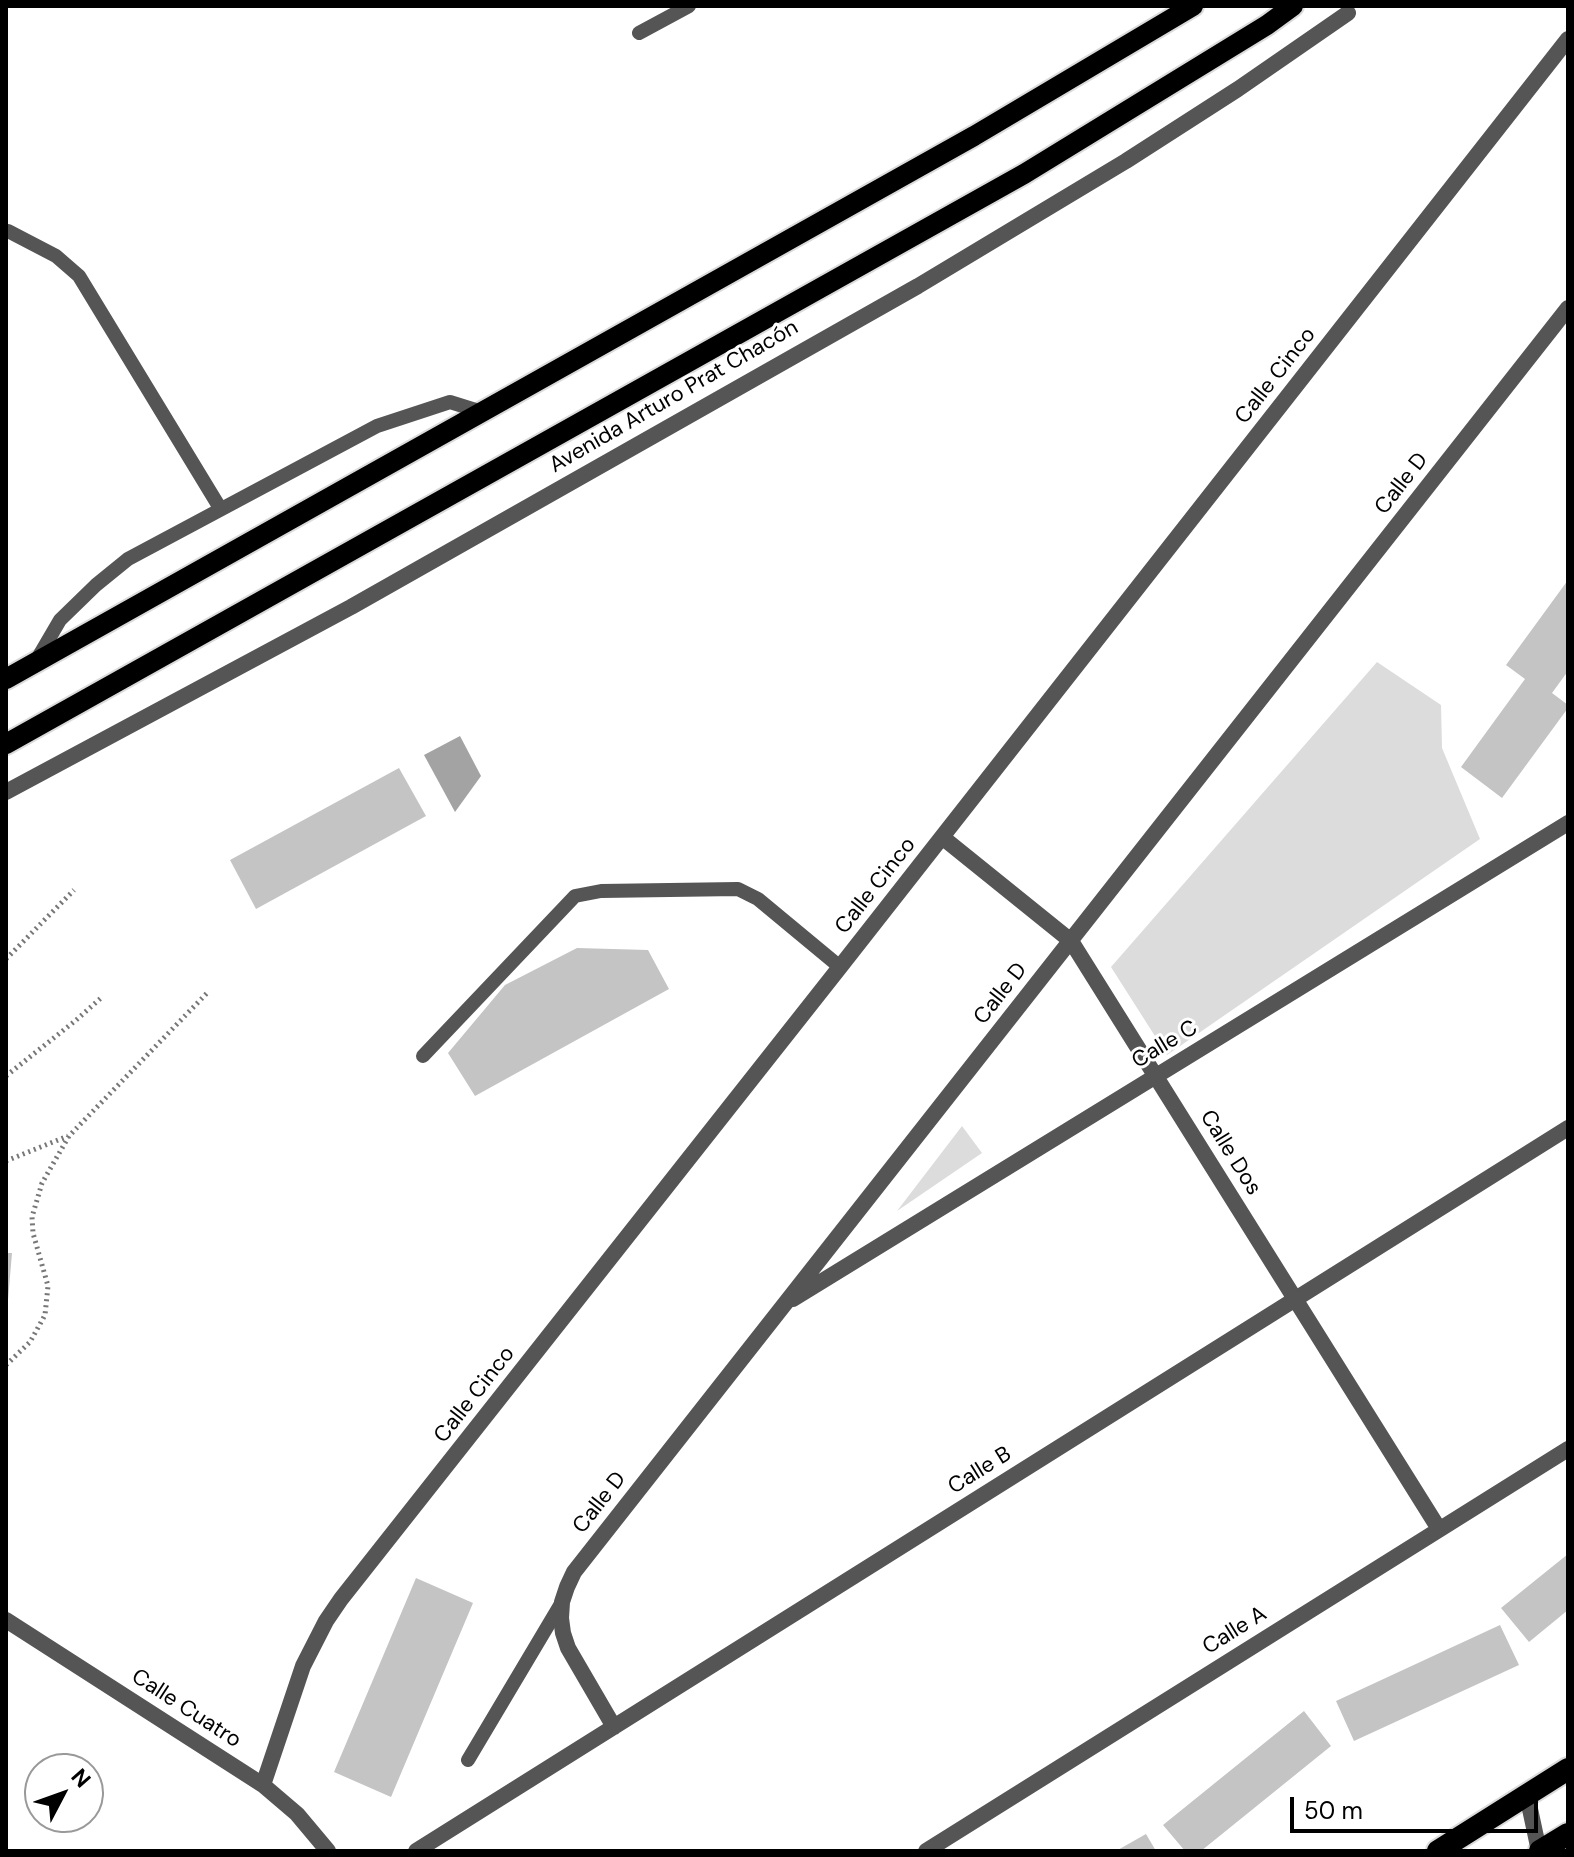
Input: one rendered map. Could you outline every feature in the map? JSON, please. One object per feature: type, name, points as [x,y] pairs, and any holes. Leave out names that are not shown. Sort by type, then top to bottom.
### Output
[{"type":"highway","points":[[1438,1851],[1568,1769]]},
{"type":"highway","points":[[1540,1851],[1568,1834]]},
{"type":"main road","points":[[6,679],[974,136],[1193,6]]},
{"type":"main road","name":"Avenida Arturo Prat Chacón","points":[[6,744],[1024,174],[1293,6]]},
{"type":"street","name":"Avenida Arturo Prat Chacón","points":[[6,792],[351,607],[918,286],[1126,161],[1348,13]]},
{"type":"street","name":"Calle Cinco","points":[[263,1785],[303,1666],[326,1621],[1568,39]]},
{"type":"street","name":"Calle D","points":[[562,1602],[570,1579],[583,1559],[1568,308]]},
{"type":"street","name":"Calle C","points":[[785,1304],[1568,823]]},
{"type":"street","name":"Calle Dos","points":[[942,837],[1071,941],[1439,1529]]},
{"type":"street","name":"Calle B","points":[[416,1851],[1568,1128]]},
{"type":"street","name":"Calle A","points":[[926,1851],[1568,1449]]},
{"type":"street","points":[[562,1602],[561,1618],[568,1648],[614,1727]]},
{"type":"street","name":"Calle Cuatro","points":[[6,1620],[263,1785],[291,1808],[328,1851]]},
{"type":"street","points":[[1527,1795],[1540,1851]]},
{"type":"lane","points":[[639,33],[689,6]]},
{"type":"lane","points":[[6,231],[56,256],[79,276],[220,508]]},
{"type":"lane","points":[[34,663],[60,620],[128,559],[377,426],[450,402],[482,412]]},
{"type":"lane","points":[[423,1056],[575,896],[601,891],[738,889],[758,899],[840,967]]},
{"type":"lane","points":[[468,1760],[562,1602]]},
{"type":"path","points":[[6,959],[74,890]]},
{"type":"path","points":[[6,1365],[30,1342],[45,1315],[48,1286],[33,1233],[32,1217],[42,1183],[69,1136],[209,991]]},
{"type":"path","points":[[6,1076],[101,998]]},
{"type":"path","points":[[6,1161],[69,1136]]},
{"type":"shaded area","points":[[1377,662],[1441,705],[1442,748],[1480,839],[1167,1055],[1111,967]]},
{"type":"shaded area","points":[[460,736],[481,776],[455,812],[424,755]]},
{"type":"shaded area","points":[[962,1126],[982,1153],[897,1211]]},
{"type":"building","points":[[1568,580],[1568,671],[1552,693],[1568,708],[1502,798],[1461,767],[1525,679],[1506,665]]},
{"type":"building","points":[[399,768],[426,816],[256,909],[230,860]]},
{"type":"building","points":[[577,948],[648,950],[669,989],[475,1096],[448,1053],[505,985]]},
{"type":"building","points":[[6,1253],[12,1253],[8,1300],[6,1300]]},
{"type":"building","points":[[1568,1554],[1568,1610],[1529,1642],[1501,1608]]},
{"type":"building","points":[[416,1578],[473,1603],[391,1797],[334,1772]]},
{"type":"building","points":[[1500,1625],[1519,1665],[1354,1741],[1336,1701]]},
{"type":"building","points":[[1304,1711],[1331,1746],[1201,1851],[1185,1851],[1163,1825]]},
{"type":"building","points":[[1146,1834],[1156,1851],[1116,1851]]}]
